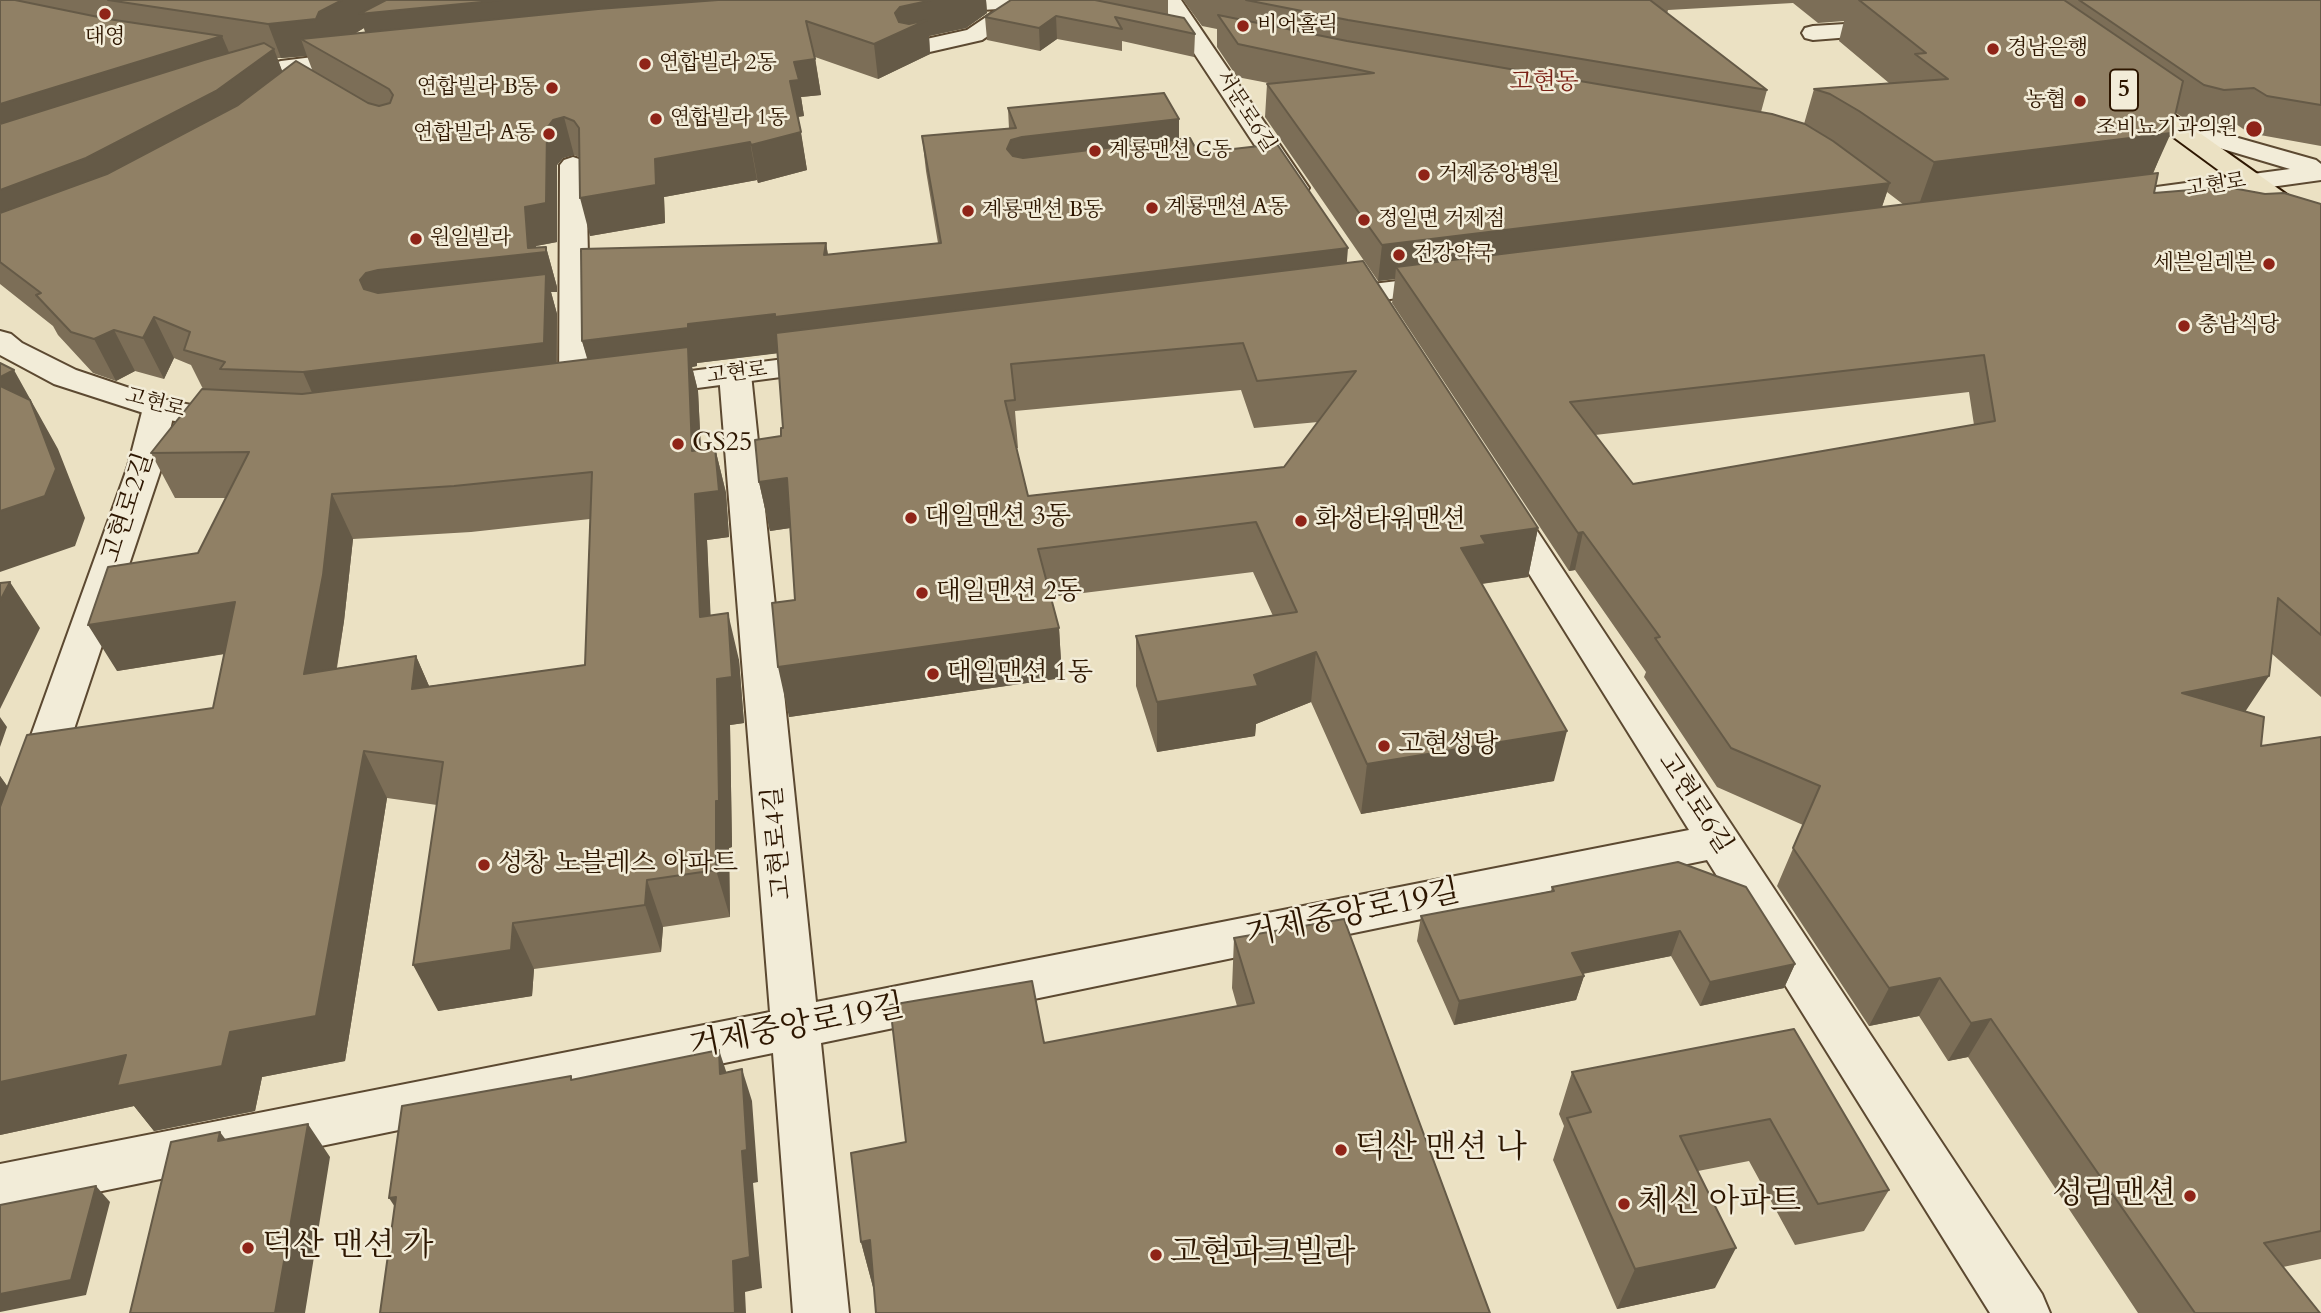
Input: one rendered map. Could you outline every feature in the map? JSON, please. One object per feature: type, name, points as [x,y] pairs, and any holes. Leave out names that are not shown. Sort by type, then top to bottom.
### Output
[{"type":"main road","name":"5","points":[[2112,82],[2321,232]]},
{"type":"street","name":"서문로6길","points":[[1170,0],[1307,205]]},
{"type":"street","points":[[912,49],[974,35],[1025,1]]},
{"type":"street","points":[[916,8],[1025,1],[1052,2]]},
{"type":"street","points":[[1814,33],[1919,26]]},
{"type":"street","points":[[1166,28],[1218,39]]},
{"type":"street","points":[[210,88],[281,68],[327,62],[374,47]]},
{"type":"street","points":[[229,60],[281,68],[309,88]]},
{"type":"street","points":[[2178,128],[2321,170]]},
{"type":"street","points":[[2178,128],[2182,137],[2167,180],[2245,209],[2321,232]]},
{"type":"street","points":[[1245,157],[1272,153]]},
{"type":"street","name":"고현로","points":[[573,165],[561,303],[585,393],[859,358]]},
{"type":"street","name":"고현로","points":[[2110,200],[2167,180],[2250,180],[2321,170]]},
{"type":"street","points":[[2321,184],[2314,196],[2315,221],[2321,232]]},
{"type":"street","points":[[1299,302],[1361,282],[1477,280]]},
{"type":"street","points":[[1361,282],[1392,331]]},
{"type":"street","name":"고현로","points":[[0,340],[11,349],[65,377],[159,408],[237,423],[265,424]]},
{"type":"street","name":"고현로4길","points":[[735,374],[821,1313]]},
{"type":"street","name":"고현로2길","points":[[23,819],[145,466],[159,408]]},
{"type":"street","name":"고현로6길","points":[[1484,476],[2022,1313]]},
{"type":"street","name":"거제중앙로19길","points":[[0,1188],[1717,841]]},
{"type":"building","points":[[0,0],[15,0],[108,19],[222,36],[0,104]]},
{"type":"building","points":[[108,0],[342,0],[319,12],[316,19],[268,24]]},
{"type":"building","points":[[386,0],[502,0],[359,14]]},
{"type":"building","points":[[718,0],[932,0],[900,7],[895,13],[899,22],[909,24],[927,20],[874,44],[806,21],[815,59],[794,62],[799,80],[790,81],[801,132],[751,145],[750,142],[655,159],[656,185],[580,198],[579,128],[574,121],[564,117],[553,120],[547,128],[546,203],[525,207],[528,248],[546,247],[546,252],[378,270],[366,273],[360,280],[364,289],[378,293],[546,274],[544,343],[303,372],[220,369],[225,362],[184,350],[190,332],[154,317],[143,338],[114,330],[94,339],[71,332],[36,295],[41,293],[0,262],[0,213],[107,174],[238,105],[296,61],[368,103],[379,106],[390,103],[393,95],[389,89],[301,39],[598,9]]},
{"type":"building","points":[[1011,0],[1095,0],[1184,18],[1195,34],[1115,17],[1122,29],[1056,16],[1039,28],[985,17]]},
{"type":"building","points":[[1246,0],[1650,0],[1767,90],[1348,20]]},
{"type":"building","points":[[1859,0],[2064,0],[2183,81],[2171,133],[1934,162],[1859,111],[1830,94],[1814,89],[1948,79],[1915,54],[1926,53]]},
{"type":"building","points":[[2079,0],[2321,0],[2321,105],[2267,96],[2254,88],[2224,90],[2204,85]]},
{"type":"building","points":[[1218,15],[1347,41],[1772,114],[1805,124],[1890,183],[1382,245],[1267,84],[1374,73],[1238,44]]},
{"type":"building","points":[[264,43],[274,49],[216,91],[86,158],[0,190],[0,124]]},
{"type":"building","points":[[1164,93],[1179,119],[1022,137],[1011,140],[1007,149],[1013,156],[1023,158],[1190,138],[1198,153],[1277,144],[1348,248],[775,317],[775,314],[688,324],[688,328],[582,341],[581,249],[826,243],[824,255],[941,243],[922,136],[1016,128],[1008,108]]},
{"type":"building","points":[[2158,173],[2154,193],[2227,187],[2265,194],[2284,193],[2321,204],[2321,635],[2278,598],[2269,676],[2182,693],[2264,717],[2261,746],[2321,737],[2321,1231],[2264,1243],[2320,1313],[2195,1313],[1991,1019],[1971,1023],[1940,978],[1889,988],[1793,848],[1820,786],[1731,748],[1655,638],[1660,637],[1583,532],[1578,533],[1396,267]],"holes":[[[1984,355],[1995,421],[1633,484],[1570,402]]]},
{"type":"building","points":[[1363,261],[1538,528],[1481,536],[1486,544],[1461,548],[1567,731],[1367,764],[1316,652],[1254,675],[1258,686],[1157,702],[1136,636],[1297,612],[1256,522],[1038,549],[1059,628],[778,667],[772,603],[795,600],[787,478],[759,482],[755,440],[781,436],[783,428],[776,333]],"holes":[[[1243,343],[1257,381],[1356,371],[1284,467],[1028,496],[1005,401],[1015,400],[1011,364]]]},
{"type":"building","points":[[688,347],[692,451],[715,448],[719,491],[695,494],[700,617],[728,613],[732,677],[717,679],[719,801],[716,801],[716,870],[647,880],[645,905],[513,923],[511,950],[413,965],[443,762],[364,751],[316,1016],[230,1032],[222,1066],[117,1086],[126,1055],[0,1082],[0,807],[27,735],[213,708],[235,602],[88,625],[108,567],[198,553],[249,452],[151,453],[202,389],[302,394]],"holes":[[[592,472],[585,665],[412,689],[416,656],[304,674],[323,575],[332,494],[454,486]]]},
{"type":"building","points":[[0,363],[14,370],[0,377]]},
{"type":"building","points":[[0,386],[30,400],[56,469],[45,496],[0,511]]},
{"type":"building","points":[[10,582],[0,601],[0,583]]},
{"type":"building","points":[[1678,862],[1746,887],[1795,964],[1710,982],[1680,931],[1572,953],[1584,976],[1459,1001],[1421,916],[1554,891],[1552,887]]},
{"type":"building","points":[[1344,919],[1490,1313],[876,1313],[870,1240],[861,1242],[851,1153],[906,1142],[890,1005],[1032,981],[1044,1043],[1254,1003],[1234,938]]},
{"type":"building","points":[[1794,1029],[1889,1190],[1818,1204],[1770,1119],[1680,1136],[1736,1248],[1635,1269],[1567,1118],[1591,1112],[1572,1072]]},
{"type":"building","points":[[719,1050],[720,1074],[742,1069],[747,1150],[742,1151],[750,1257],[733,1261],[735,1313],[380,1313],[396,1197],[389,1198],[402,1106],[571,1076],[571,1080]]},
{"type":"building","points":[[308,1124],[275,1313],[130,1313],[171,1142],[220,1132],[218,1141]]},
{"type":"building","points":[[96,1186],[71,1280],[0,1294],[0,1205]]},
{"type":"place","name":"대영","points":[[105,14]]},
{"type":"place","name":"비어홀릭","points":[[1243,26]]},
{"type":"place","name":"경남은행","points":[[1993,49]]},
{"type":"place","name":"연합빌라 2동","points":[[645,64]]},
{"type":"place","name":"연합빌라 B동","points":[[552,88]]},
{"type":"place","name":"농협","points":[[2080,101]]},
{"type":"place","name":"연합빌라 1동","points":[[656,119]]},
{"type":"place","name":"조비뇨기과의원","points":[[2254,129]]},
{"type":"place","name":"연합빌라 A동","points":[[549,134]]},
{"type":"place","name":"계룡맨션 C동","points":[[1095,151]]},
{"type":"place","name":"거제중앙병원","points":[[1424,175]]},
{"type":"place","name":"계룡맨션 A동","points":[[1152,208]]},
{"type":"place","name":"계룡맨션 B동","points":[[968,211]]},
{"type":"place","name":"정일면 거제점","points":[[1364,220]]},
{"type":"place","name":"원일빌라","points":[[416,239]]},
{"type":"place","name":"건강약국","points":[[1399,255]]},
{"type":"place","name":"세븐일레븐","points":[[2269,264]]},
{"type":"place","name":"충남식당","points":[[2184,326]]},
{"type":"place","name":"GS25","points":[[678,444]]},
{"type":"place","name":"대일맨션 3동","points":[[911,518]]},
{"type":"place","name":"화성타워맨션","points":[[1301,521]]},
{"type":"place","name":"대일맨션 2동","points":[[922,593]]},
{"type":"place","name":"대일맨션 1동","points":[[933,674]]},
{"type":"place","name":"고현성당","points":[[1384,746]]},
{"type":"place","name":"성창 노블레스 아파트","points":[[484,865]]},
{"type":"place","name":"덕산 맨션 나","points":[[1341,1150]]},
{"type":"place","name":"성림맨션","points":[[2190,1196]]},
{"type":"place","name":"체신 아파트","points":[[1624,1204]]},
{"type":"place","name":"덕산 맨션 가","points":[[248,1248]]},
{"type":"place","name":"고현파크빌라","points":[[1156,1255]]},
{"type":"district","name":"고현동","points":[[1544,83]]}]
